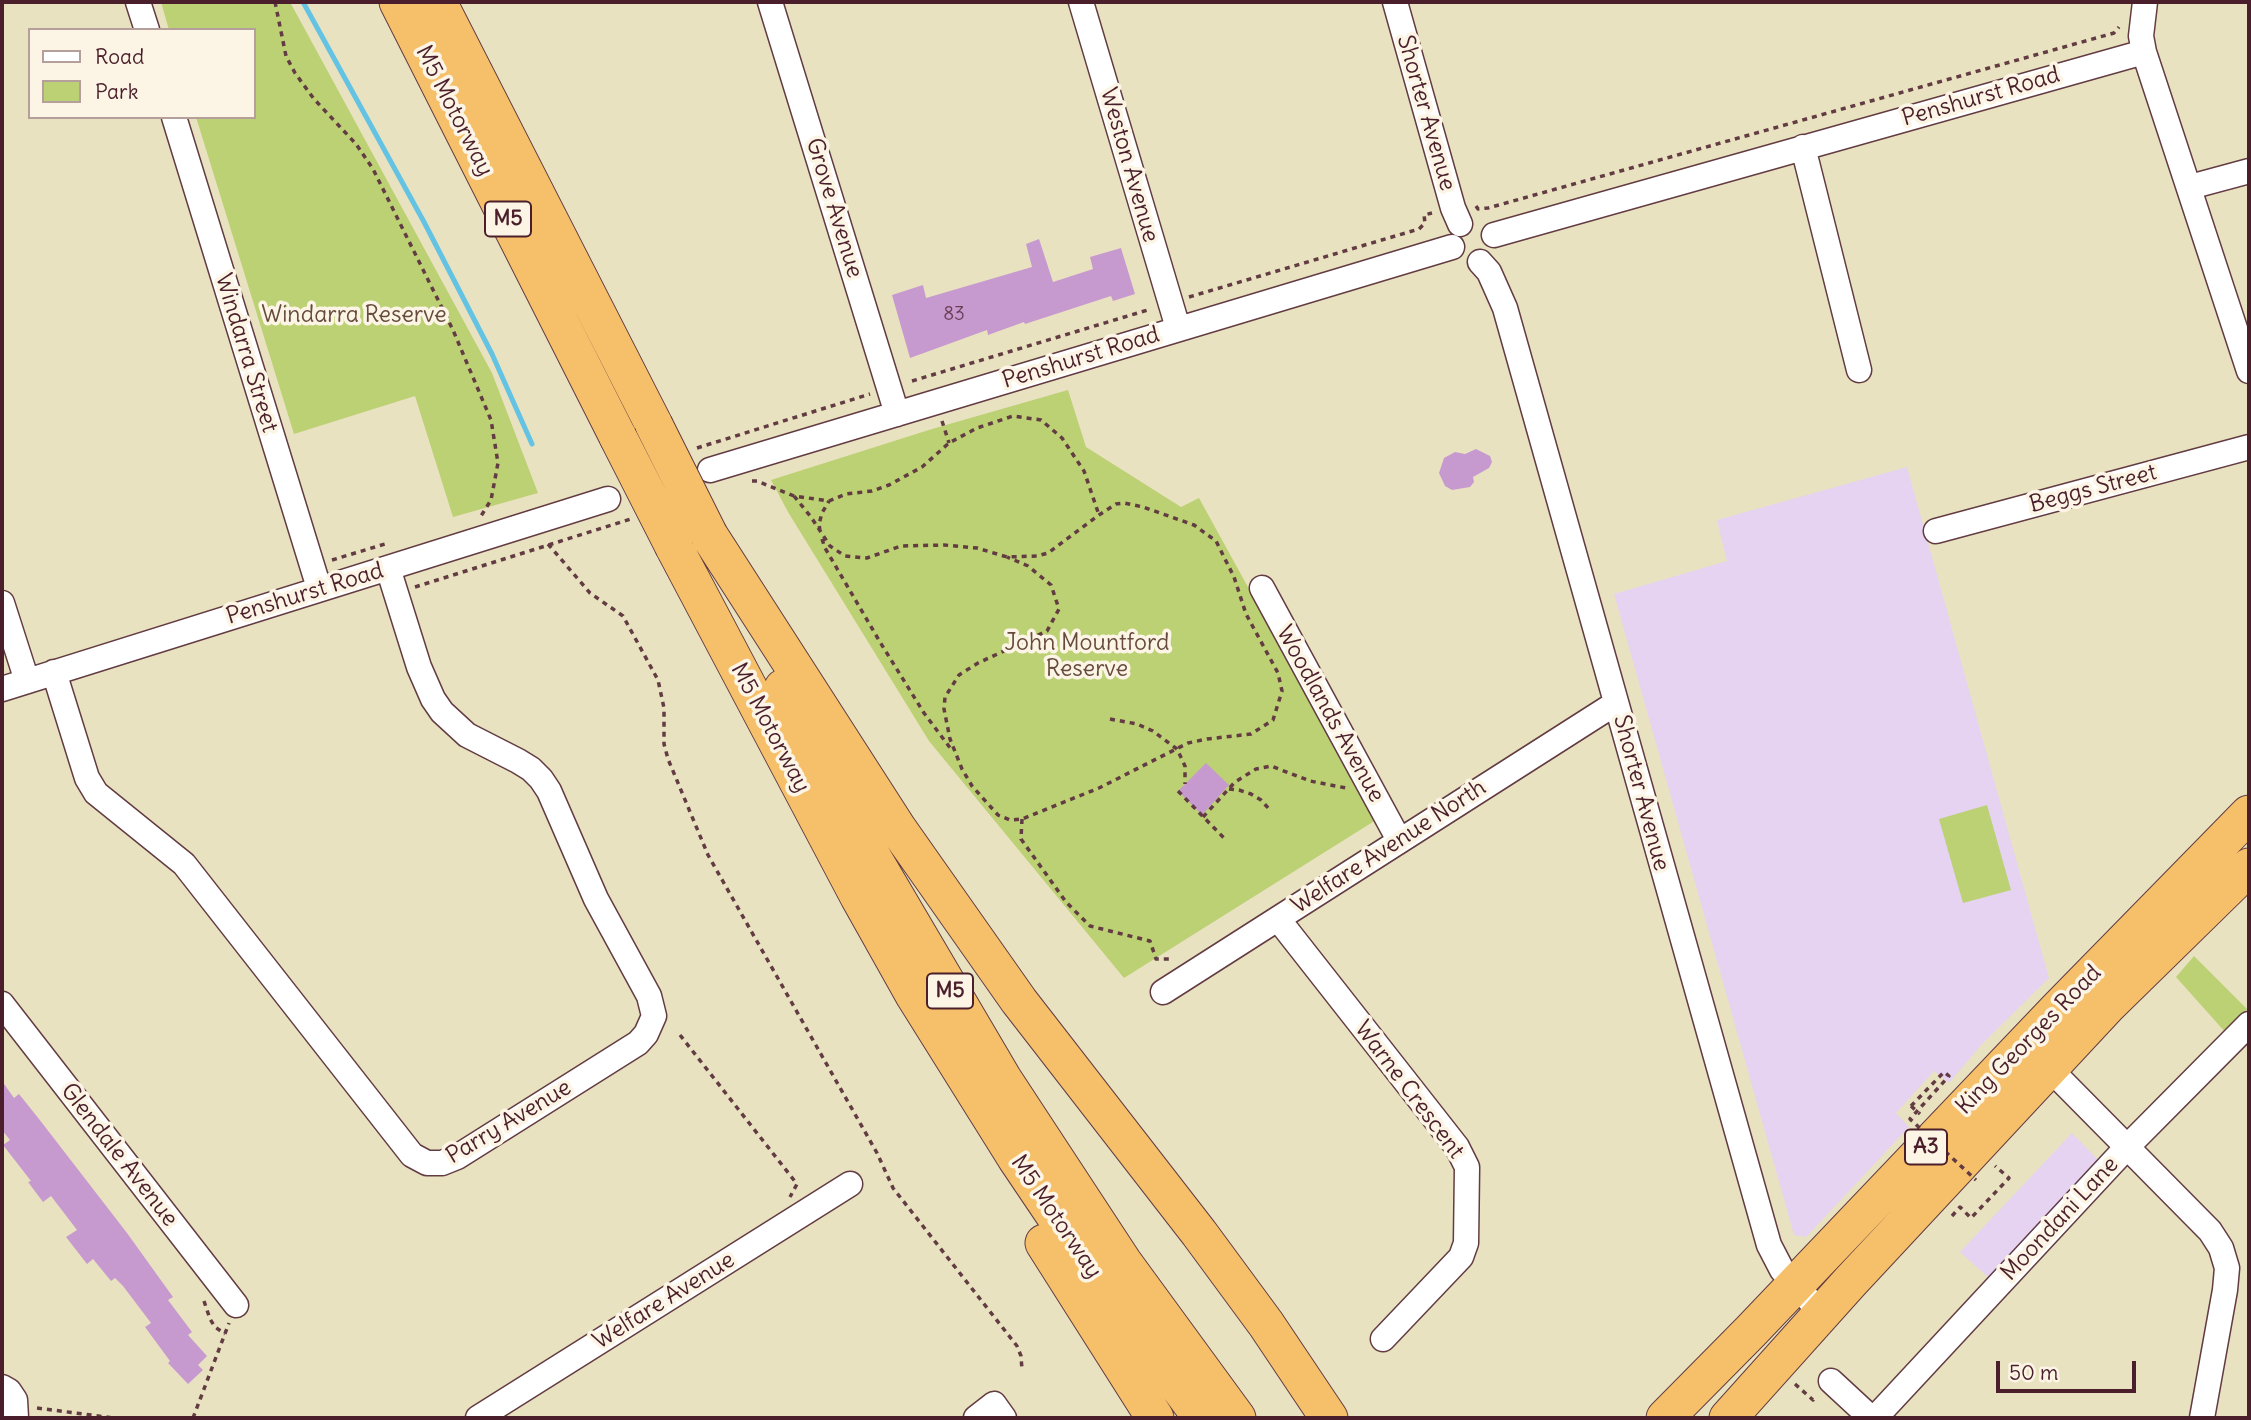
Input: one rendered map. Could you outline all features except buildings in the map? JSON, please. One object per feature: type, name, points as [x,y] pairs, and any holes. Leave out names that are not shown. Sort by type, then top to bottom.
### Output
[{"type":"highway","name":"M5 Motorway","points":[[398,2],[674,547],[859,897],[914,995],[1078,1251],[1202,1418]]},
{"type":"highway","name":"M5 Motorway","points":[[438,2],[654,425],[834,788],[1003,1079],[1124,1262],[1237,1418]]},
{"type":"highway","points":[[709,536],[898,829],[1019,1001],[1340,1418]]},
{"type":"highway","name":"M5","points":[[674,547],[701,643],[805,844],[985,1153],[1107,1339],[1155,1418]]},
{"type":"highway","name":"King Georges Road","points":[[1665,1418],[2249,814]]},
{"type":"highway","name":"King Georges Road","points":[[1728,1418],[1821,1313],[2109,1004],[2249,867]]},
{"type":"highway","points":[[1266,1324],[1329,1418]]},
{"type":"highway","points":[[1709,1418],[1775,1365]]},
{"type":"highway","points":[[1738,1418],[1775,1365]]},
{"type":"street","points":[[138,2],[146,28]]},
{"type":"street","name":"Grove Avenue","points":[[770,2],[897,414]]},
{"type":"street","name":"Weston Avenue","points":[[1081,2],[1178,328]]},
{"type":"street","name":"Shorter Avenue","points":[[1395,2],[1453,208],[1460,223]]},
{"type":"street","points":[[2145,2],[2141,36],[2144,51],[2249,371]]},
{"type":"street","name":"Penshurst Road","points":[[1494,234],[2144,51]]},
{"type":"street","name":"Windarra Street","points":[[175,119],[319,588]]},
{"type":"street","points":[[1803,147],[1859,370]]},
{"type":"street","points":[[2190,187],[2249,171]]},
{"type":"street","points":[[1473,220],[1486,224],[1494,234],[1490,255],[1480,262],[1465,262],[1459,258],[1452,247],[1452,234],[1460,223],[1473,220]]},
{"type":"street","name":"Penshurst Road","points":[[710,470],[1452,247]]},
{"type":"street","name":"Shorter Avenue","points":[[1480,262],[1489,272],[1505,308],[1769,1245],[1777,1264],[1821,1313]]},
{"type":"street","name":"Beggs Street","points":[[1936,531],[2249,447]]},
{"type":"street","name":"Penshurst Road","points":[[2,689],[608,499]]},
{"type":"street","name":"Parry Avenue","points":[[54,672],[87,778],[96,793],[184,864],[412,1155],[426,1163],[442,1163],[457,1157],[638,1043],[646,1034],[654,1016],[649,996],[596,899],[549,791],[541,779],[518,761],[467,735],[448,718],[433,699],[419,667],[388,568]]},
{"type":"street","name":"Woodlands Avenue","points":[[1262,588],[1399,840]]},
{"type":"street","points":[[2,603],[27,681]]},
{"type":"street","name":"Welfare Avenue North","points":[[1163,992],[1616,703]]},
{"type":"street","name":"Warne Crescent","points":[[1278,919],[1457,1147],[1466,1167],[1466,1243],[1461,1256],[1383,1339]]},
{"type":"street","name":"Glendale Avenue","points":[[2,1004],[236,1305]]},
{"type":"street","name":"Moondani Lane","points":[[1873,1418],[2128,1146],[2246,1034]]},
{"type":"street","points":[[2049,1068],[2210,1231],[2221,1248],[2227,1268],[2225,1290],[2202,1418]]},
{"type":"street","name":"Welfare Avenue","points":[[478,1418],[850,1184]]},
{"type":"street","points":[[1831,1381],[1873,1418]]},
{"type":"path","points":[[275,2],[286,56],[313,99],[356,144],[373,169],[453,330],[491,420],[498,463],[491,500],[481,516]]},
{"type":"path","points":[[1473,202],[1478,209],[1488,208],[2114,33],[2122,25]]},
{"type":"path","points":[[1185,299],[1419,229],[1425,223],[1424,215],[1432,213]]},
{"type":"path","points":[[912,381],[1158,306]]},
{"type":"path","points":[[1007,557],[1048,553],[1099,515],[1124,503],[1194,525],[1216,541],[1246,614],[1278,673],[1282,691],[1273,720],[1263,728],[1240,736],[1207,739],[1177,749],[1099,788],[1022,819],[1010,820],[998,815],[988,807],[972,786],[955,754],[924,713],[880,642],[825,548],[819,524],[829,500],[889,485],[922,467],[949,443],[977,428],[1013,416],[1041,421],[1062,438],[1084,471],[1099,515]]},
{"type":"path","points":[[794,496],[830,546],[845,556],[867,558],[901,545],[977,548],[1028,566],[1051,585],[1059,609],[1047,631],[978,663],[959,675],[945,696],[944,709],[955,754]]},
{"type":"path","points":[[330,560],[394,542]]},
{"type":"path","points":[[414,587],[548,544],[590,593],[623,616],[658,680],[664,708],[664,744],[668,759],[708,855],[877,1153],[893,1188],[1017,1346],[1022,1370]]},
{"type":"path","points":[[1110,719],[1137,724],[1153,731],[1177,749],[1185,766],[1185,784]]},
{"type":"path","points":[[1203,817],[1246,774],[1271,766],[1324,785],[1349,789],[1368,784]]},
{"type":"path","points":[[1229,789],[1251,794],[1269,809]]},
{"type":"path","points":[[1178,791],[1224,838]]},
{"type":"path","points":[[1022,819],[1021,839],[1066,902],[1090,926],[1150,942],[1156,959],[1170,959]]},
{"type":"path","points":[[680,1035],[797,1184],[788,1200]]},
{"type":"path","points":[[1911,1106],[1944,1072],[1949,1076],[1910,1119],[1976,1180]]},
{"type":"path","points":[[1960,1207],[1971,1218],[2009,1178],[1990,1161]]},
{"type":"path","points":[[193,1418],[236,1305]]},
{"type":"path","points":[[12,1404],[114,1418]]},
{"type":"shaded area","points":[[1907,467],[2049,978],[1981,1045],[1949,1083],[1934,1071],[1896,1113],[1909,1127],[1806,1237],[1794,1235],[1614,594],[1727,561],[1717,520]]},
{"type":"shaded area","points":[[2072,1133],[2102,1164],[1990,1279],[1960,1252]]},
{"type":"green space","name":"Windarra Reserve","points":[[161,2],[290,2],[492,373],[538,493],[453,517],[415,396],[294,434],[197,119],[256,119],[256,28],[168,28]]},
{"type":"green space","name":"John Mountford Reserve","points":[[1068,390],[1086,447],[1181,507],[1199,498],[1376,820],[1124,978],[929,741],[771,480],[932,429]]},
{"type":"green space","points":[[1987,805],[2011,890],[1963,903],[1939,819]]},
{"type":"green space","points":[[2194,956],[2247,1009],[2226,1033],[2176,977]]},
{"type":"waterway","points":[[303,2],[424,222],[492,354],[532,444]]}]
